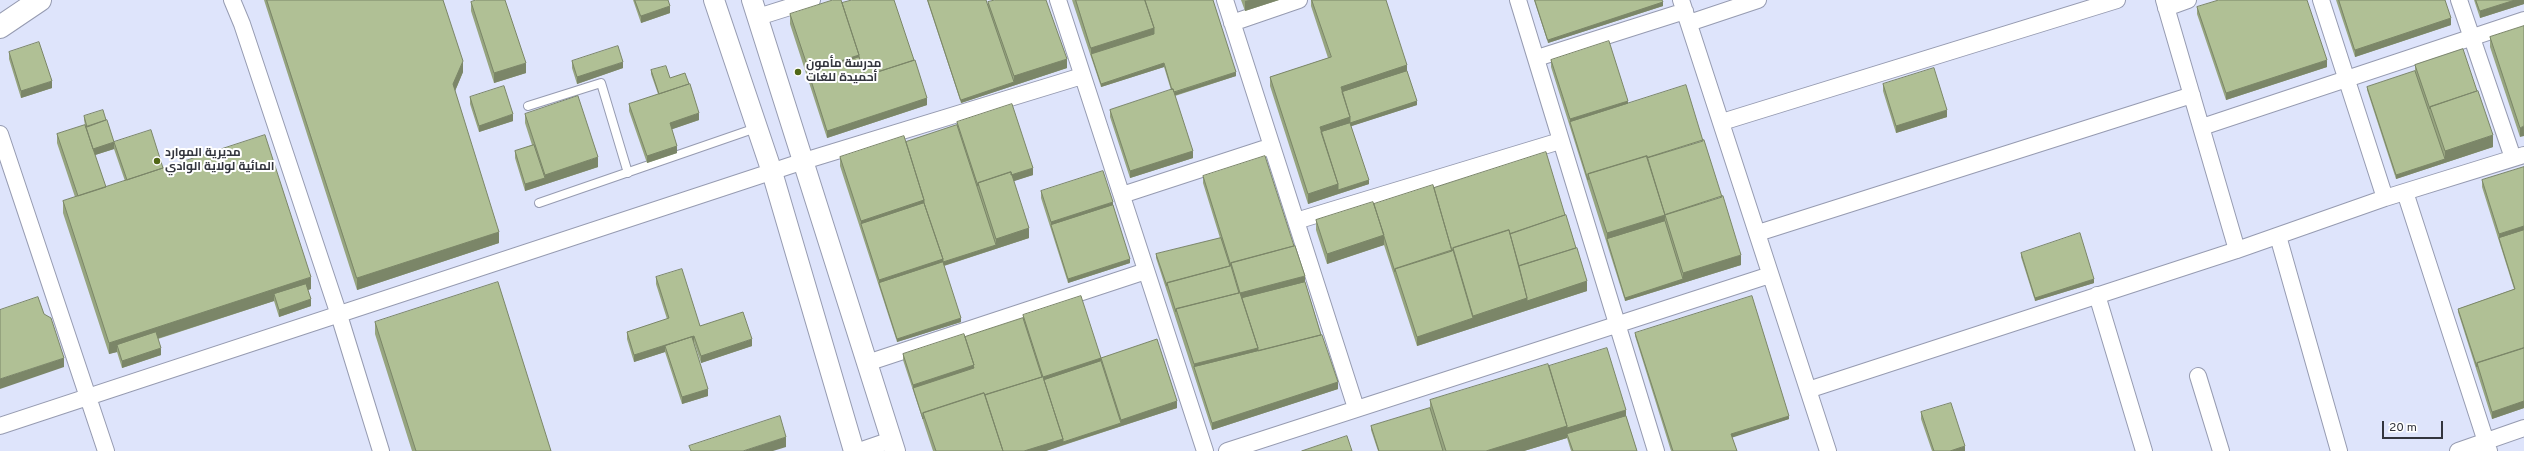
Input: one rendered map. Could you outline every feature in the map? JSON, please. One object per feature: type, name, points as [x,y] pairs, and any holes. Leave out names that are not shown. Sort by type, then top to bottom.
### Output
[{"type":"main road","points":[[0,27],[40,0]]},
{"type":"street","points":[[232,0],[242,24],[339,315],[381,451]]},
{"type":"street","points":[[714,0],[772,172],[854,451]]},
{"type":"street","points":[[812,0],[755,8],[893,446],[859,451]]},
{"type":"street","points":[[1058,0],[1205,451]]},
{"type":"street","points":[[1225,0],[1356,408]]},
{"type":"street","points":[[1232,24],[1299,0]]},
{"type":"street","points":[[1518,0],[1656,451]]},
{"type":"street","points":[[1536,58],[1685,11],[1758,0]]},
{"type":"street","points":[[1722,122],[2117,0]]},
{"type":"street","points":[[2188,0],[2165,4],[2237,250]]},
{"type":"street","points":[[2321,0],[2385,198]]},
{"type":"street","points":[[1808,390],[2237,250],[2385,198],[2518,156],[2471,38],[2459,0]]},
{"type":"street","points":[[1685,11],[1828,451]]},
{"type":"street","points":[[2202,127],[2348,80],[2524,20]]},
{"type":"street","points":[[0,426],[88,399],[804,161],[1082,76]]},
{"type":"street","points":[[1758,233],[2192,96]]},
{"type":"street","points":[[0,134],[106,451]]},
{"type":"street","points":[[1296,221],[1560,141]]},
{"type":"street","points":[[1122,196],[1272,146]]},
{"type":"street","points":[[2405,192],[2488,446]]},
{"type":"street","points":[[2278,236],[2339,451]]},
{"type":"street","points":[[867,363],[1146,271]]},
{"type":"street","points":[[1227,451],[1770,275]]},
{"type":"street","points":[[2097,295],[2144,451]]},
{"type":"street","points":[[2198,376],[2221,451]]},
{"type":"street","points":[[2458,451],[2488,446],[2524,428]]},
{"type":"lane","points":[[528,106],[601,84],[628,173]]},
{"type":"lane","points":[[539,202],[757,128]]},
{"type":"building","points":[[267,0],[443,0],[463,61],[453,84],[499,232],[357,278]]},
{"type":"building","points":[[476,0],[505,0],[526,63],[494,73],[471,2]]},
{"type":"building","points":[[635,0],[668,0],[670,6],[641,16]]},
{"type":"building","points":[[833,0],[841,0],[859,55],[809,71],[790,14]]},
{"type":"building","points":[[852,0],[894,0],[914,60],[865,76],[842,3]]},
{"type":"building","points":[[928,0],[986,0],[1014,82],[961,100]]},
{"type":"building","points":[[995,0],[1046,0],[1067,59],[1014,76],[988,2]]},
{"type":"building","points":[[1076,0],[1145,0],[1154,28],[1091,48]]},
{"type":"building","points":[[1145,0],[1213,0],[1236,72],[1174,92],[1173,89],[1172,90],[1164,63],[1101,84],[1091,54],[1154,34],[1154,28]]},
{"type":"building","points":[[1312,0],[1386,0],[1407,65],[1341,87],[1350,117],[1320,127],[1338,184],[1308,194],[1270,77],[1331,57]]},
{"type":"building","points":[[1535,0],[1662,0],[1663,2],[1548,40]]},
{"type":"building","points":[[2219,0],[2307,0],[2327,60],[2226,93],[2197,7]]},
{"type":"building","points":[[2339,0],[2445,0],[2451,18],[2355,50]]},
{"type":"building","points":[[2476,0],[2515,0],[2480,11]]},
{"type":"building","points":[[2524,26],[2524,126],[2520,128],[2490,37]]},
{"type":"building","points":[[1609,41],[1628,101],[1570,119],[1551,60]]},
{"type":"building","points":[[39,42],[52,81],[21,91],[9,52]]},
{"type":"building","points":[[618,46],[623,62],[577,77],[572,61]]},
{"type":"building","points":[[2463,49],[2477,91],[2430,107],[2430,109],[2415,65]]},
{"type":"building","points":[[859,57],[865,76],[915,60],[927,98],[827,131],[809,74]]},
{"type":"building","points":[[666,66],[670,78],[685,73],[689,84],[659,94],[651,70]]},
{"type":"building","points":[[1934,68],[1947,110],[1896,126],[1883,84]]},
{"type":"building","points":[[1407,71],[1417,101],[1350,123],[1350,117],[1342,92]]},
{"type":"building","points":[[2415,71],[2445,159],[2396,175],[2367,87]]},
{"type":"building","points":[[690,84],[699,113],[670,123],[677,146],[647,156],[629,104]]},
{"type":"building","points":[[1686,85],[1703,141],[1588,174],[1588,180],[1570,122]]},
{"type":"building","points":[[504,86],[513,114],[479,126],[470,97]]},
{"type":"building","points":[[1173,89],[1193,151],[1130,171],[1110,110]]},
{"type":"building","points":[[2478,91],[2493,135],[2445,151],[2430,107]]},
{"type":"building","points":[[578,96],[598,157],[545,175],[525,114]]},
{"type":"building","points":[[1012,104],[1033,168],[1011,175],[1011,172],[978,183],[978,186],[957,122]]},
{"type":"building","points":[[103,110],[106,120],[87,127],[84,116]]},
{"type":"building","points":[[107,120],[114,142],[93,149],[86,127]]},
{"type":"building","points":[[1350,123],[1369,180],[1338,190],[1338,184],[1321,132]]},
{"type":"building","points":[[85,125],[106,187],[78,196],[57,134]]},
{"type":"building","points":[[957,125],[996,245],[943,262],[906,142]]},
{"type":"building","points":[[151,130],[163,168],[127,180],[114,142]]},
{"type":"building","points":[[265,135],[311,277],[109,343],[63,201]]},
{"type":"building","points":[[904,136],[924,200],[861,221],[840,157]]},
{"type":"building","points":[[1704,140],[1722,197],[1665,215],[1647,158]]},
{"type":"building","points":[[534,145],[545,178],[525,184],[515,151]]},
{"type":"building","points":[[1546,152],[1565,215],[1510,234],[1509,230],[1453,248],[1452,251],[1434,188]]},
{"type":"building","points":[[1265,156],[1294,246],[1231,263],[1231,266],[1203,176]]},
{"type":"building","points":[[1647,156],[1665,215],[1607,233],[1588,174]]},
{"type":"building","points":[[2524,167],[2524,226],[2499,234],[2482,180]]},
{"type":"building","points":[[1103,171],[1113,202],[1051,222],[1041,191]]},
{"type":"building","points":[[1011,172],[1029,228],[996,239],[978,183]]},
{"type":"building","points":[[1433,185],[1452,251],[1395,269],[1395,272],[1374,204]]},
{"type":"building","points":[[1723,196],[1741,255],[1683,273],[1665,215]]},
{"type":"building","points":[[1373,202],[1384,235],[1327,254],[1316,220]]},
{"type":"building","points":[[924,203],[943,259],[879,280],[861,224]]},
{"type":"building","points":[[1113,205],[1130,259],[1068,279],[1051,225]]},
{"type":"building","points":[[1566,215],[1576,248],[1519,266],[1510,234]]},
{"type":"building","points":[[1665,221],[1683,279],[1625,298],[1607,239]]},
{"type":"building","points":[[1509,230],[1527,298],[1473,316],[1453,248]]},
{"type":"building","points":[[2524,230],[2524,348],[2477,363],[2477,367],[2458,309],[2515,289],[2499,238]]},
{"type":"building","points":[[2080,233],[2094,279],[2035,298],[2021,253]]},
{"type":"building","points":[[1221,238],[1230,266],[1167,283],[1167,286],[1156,254]]},
{"type":"building","points":[[1295,246],[1305,276],[1240,293],[1231,263]]},
{"type":"building","points":[[1577,248],[1587,281],[1527,301],[1519,266]]},
{"type":"building","points":[[1453,250],[1473,318],[1417,337],[1395,269]]},
{"type":"building","points":[[943,262],[961,318],[897,339],[879,283]]},
{"type":"building","points":[[1231,266],[1239,293],[1176,309],[1176,312],[1167,283]]},
{"type":"building","points":[[682,269],[700,326],[743,312],[752,339],[701,356],[694,336],[634,355],[627,332],[669,318],[656,277]]},
{"type":"building","points":[[498,282],[551,451],[416,451],[375,322]]},
{"type":"building","points":[[1305,282],[1321,335],[1258,351],[1242,298]]},
{"type":"building","points":[[306,284],[311,299],[279,310],[274,294]]},
{"type":"building","points":[[1240,293],[1258,348],[1194,364],[1176,309]]},
{"type":"building","points":[[1081,296],[1101,358],[1043,377],[1023,315]]},
{"type":"building","points":[[1752,296],[1789,416],[1731,434],[1737,451],[1673,451],[1635,333]]},
{"type":"building","points":[[38,297],[44,314],[51,318],[64,358],[0,379],[0,310]]},
{"type":"building","points":[[1023,318],[1042,377],[985,395],[984,393],[923,413],[923,419],[913,388],[974,368],[965,337]]},
{"type":"building","points":[[156,332],[161,348],[122,361],[117,345]]},
{"type":"building","points":[[964,334],[974,365],[913,385],[903,354]]},
{"type":"building","points":[[1322,335],[1338,382],[1212,423],[1194,367]]},
{"type":"building","points":[[692,337],[708,389],[682,397],[665,346]]},
{"type":"building","points":[[1157,339],[1177,401],[1121,420],[1101,358]]},
{"type":"building","points":[[1607,348],[1626,410],[1567,428],[1549,366]]},
{"type":"building","points":[[2524,348],[2524,401],[2492,412],[2477,363]]},
{"type":"building","points":[[1101,361],[1121,423],[1063,442],[1044,380]]},
{"type":"building","points":[[1548,364],[1567,426],[1486,451],[1446,451],[1430,400]]},
{"type":"building","points":[[1043,377],[1063,439],[1024,451],[1003,451],[985,395]]},
{"type":"building","points":[[984,393],[1003,451],[936,451],[923,413]]},
{"type":"building","points":[[1951,403],[1965,446],[1950,451],[1934,451],[1921,412]]},
{"type":"building","points":[[1430,408],[1443,451],[1379,451],[1371,426]]},
{"type":"building","points":[[780,416],[786,437],[743,451],[691,451],[689,446]]},
{"type":"building","points":[[1626,416],[1637,451],[1573,451],[1567,434]]},
{"type":"building","points":[[1347,436],[1352,451],[1302,451]]},
{"type":"place","name":"مدرسة مأمون أحميدة للغات","points":[[798,72]]},
{"type":"place","name":"مديرية الموارد المائية لولاية الوادي","points":[[157,161]]}]
